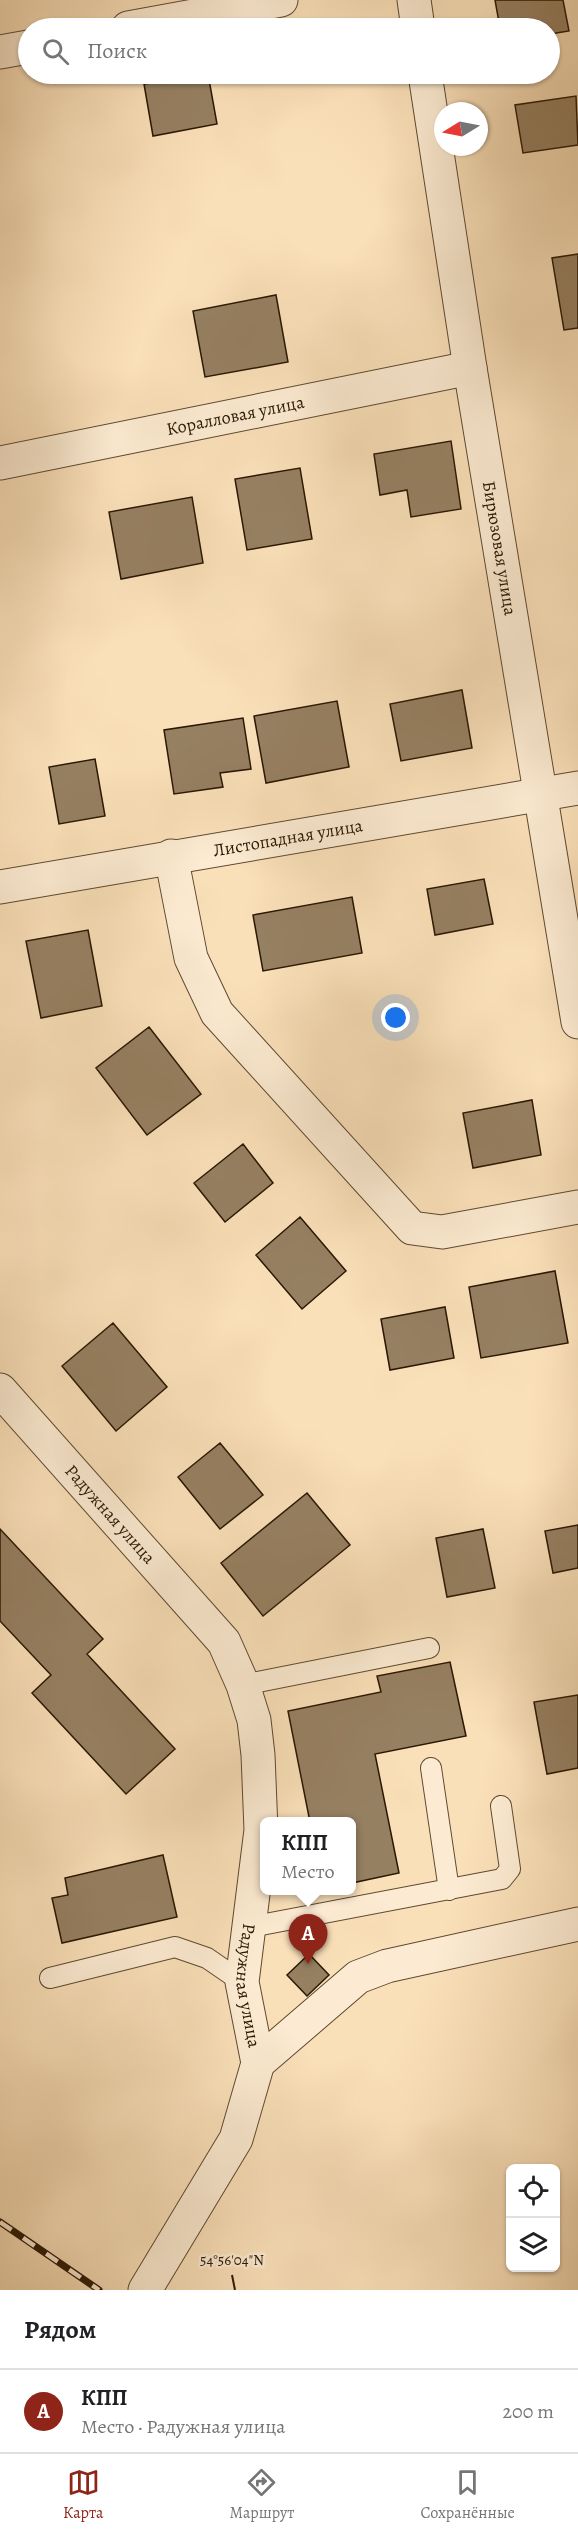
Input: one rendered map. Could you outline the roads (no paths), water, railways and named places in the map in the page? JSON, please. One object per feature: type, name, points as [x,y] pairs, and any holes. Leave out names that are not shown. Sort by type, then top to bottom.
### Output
[{"type":"street","points":[[183,18],[281,0]]},
{"type":"street","points":[[414,0],[417,18]]},
{"type":"street","points":[[0,52],[18,49]]},
{"type":"street","name":"Бирюзовая улица","points":[[427,84],[470,368],[578,1022]]},
{"type":"street","name":"Коралловая улица","points":[[0,463],[470,368]]},
{"type":"street","name":"Листопадная улица","points":[[0,887],[578,788]]},
{"type":"street","points":[[171,856],[191,958],[217,1013],[412,1228],[442,1232],[578,1207]]},
{"type":"street","name":"Радужная улица","points":[[0,1390],[224,1642],[243,1685],[254,1720],[260,1817]]},
{"type":"street","name":"Радужная улица","points":[[260,1839],[242,1982],[258,2063],[358,1977],[387,1966],[578,1924]]},
{"type":"street","points":[[145,2290],[236,2139],[258,2063]]},
{"type":"lane","points":[[243,1685],[429,1648]]},
{"type":"lane","points":[[431,1768],[449,1890]]},
{"type":"lane","points":[[250,1927],[502,1879],[510,1869],[501,1806]]},
{"type":"lane","points":[[50,1978],[176,1947],[207,1958],[242,1982]]},
{"type":"railway","points":[[0,2222],[99,2290]]},
{"type":"place","name":"КПП","points":[[308,1964]]}]
